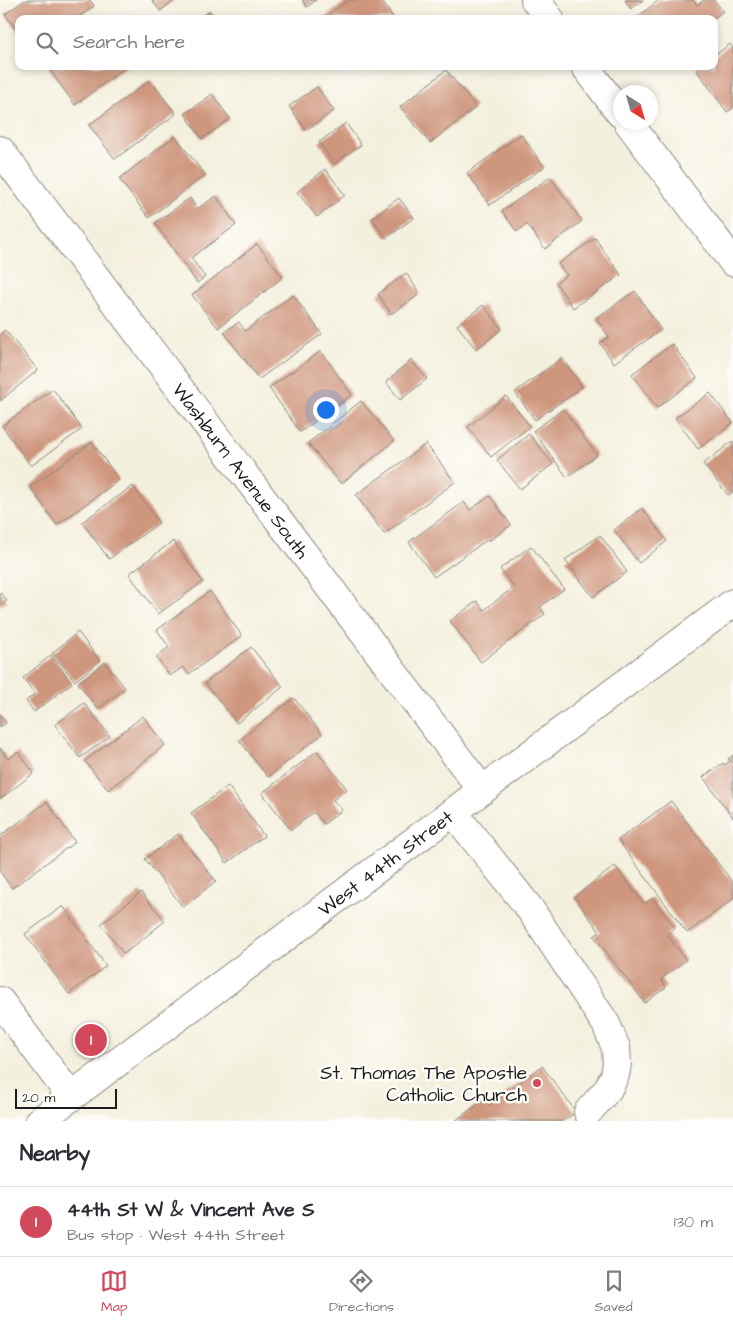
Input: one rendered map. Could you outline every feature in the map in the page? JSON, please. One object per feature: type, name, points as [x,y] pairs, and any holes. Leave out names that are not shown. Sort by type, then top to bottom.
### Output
[{"type":"street","points":[[535,0],[547,15]]},
{"type":"street","points":[[588,70],[613,104]]},
{"type":"street","points":[[634,130],[733,262]]},
{"type":"street","name":"Washburn Avenue South","points":[[0,150],[482,790]]},
{"type":"street","name":"West 44th Street","points":[[39,1121],[733,603]]},
{"type":"street","points":[[453,812],[530,909],[606,1024],[616,1048],[617,1064],[615,1076],[608,1089],[588,1112]]},
{"type":"street","points":[[0,1001],[71,1097]]},
{"type":"building","points":[[25,0],[90,0],[94,6],[82,15],[15,15],[15,28],[5,14]]},
{"type":"building","points":[[152,0],[175,0],[160,11]]},
{"type":"building","points":[[302,0],[316,0],[307,7]]},
{"type":"building","points":[[348,0],[381,0],[391,15],[327,15]]},
{"type":"building","points":[[625,0],[643,0],[631,9]]},
{"type":"building","points":[[659,0],[693,0],[697,5],[704,0],[714,0],[723,11],[718,15],[640,15]]},
{"type":"building","points":[[210,11],[213,15],[204,15]]},
{"type":"building","points":[[730,44],[733,48],[733,108],[727,112],[697,70],[718,70],[718,53]]},
{"type":"building","points":[[50,70],[122,70],[75,105]]},
{"type":"building","points":[[446,70],[476,107],[430,143],[400,107]]},
{"type":"building","points":[[150,80],[176,114],[115,159],[89,125]]},
{"type":"building","points":[[317,87],[334,111],[306,130],[289,106]]},
{"type":"building","points":[[212,94],[230,119],[202,139],[185,114]]},
{"type":"building","points":[[346,123],[361,145],[334,164],[319,142]]},
{"type":"building","points":[[521,134],[544,167],[490,205],[467,173]]},
{"type":"building","points":[[175,136],[205,175],[149,218],[119,179]]},
{"type":"building","points":[[325,169],[345,195],[317,217],[297,192]]},
{"type":"building","points":[[550,177],[582,221],[545,249],[527,224],[517,232],[502,211]]},
{"type":"building","points":[[216,196],[236,225],[191,258],[205,277],[197,283],[155,223],[190,198],[197,209]]},
{"type":"building","points":[[399,198],[414,218],[386,238],[372,218]]},
{"type":"building","points":[[595,238],[621,275],[573,308],[556,283],[567,275],[558,264]]},
{"type":"building","points":[[257,244],[283,277],[218,328],[192,295]]},
{"type":"building","points":[[406,273],[420,294],[391,314],[378,294]]},
{"type":"building","points":[[635,291],[661,330],[614,363],[600,343],[609,337],[596,318]]},
{"type":"building","points":[[293,295],[322,334],[259,379],[224,332],[239,322],[245,331]]},
{"type":"building","points":[[483,305],[502,329],[476,349],[457,325]]},
{"type":"building","points":[[5,330],[38,370],[0,401],[0,334]]},
{"type":"building","points":[[672,344],[697,378],[657,408],[632,374]]},
{"type":"building","points":[[321,351],[352,395],[300,432],[269,388]]},
{"type":"building","points":[[562,358],[582,387],[535,420],[515,392]]},
{"type":"building","points":[[411,360],[427,379],[400,400],[386,382]]},
{"type":"building","points":[[53,389],[82,429],[31,466],[2,426]]},
{"type":"building","points":[[710,393],[733,423],[698,449],[675,418]]},
{"type":"building","points":[[506,396],[530,426],[491,457],[468,427]]},
{"type":"building","points":[[361,401],[394,441],[341,484],[308,443]]},
{"type":"building","points":[[563,409],[597,455],[567,477],[533,431]]},
{"type":"building","points":[[529,434],[553,464],[520,489],[497,460]]},
{"type":"building","points":[[733,441],[733,492],[728,495],[703,464]]},
{"type":"building","points":[[92,442],[119,480],[57,525],[30,487]]},
{"type":"building","points":[[426,444],[455,482],[384,534],[356,495]]},
{"type":"building","points":[[133,486],[159,523],[109,559],[82,522]]},
{"type":"building","points":[[490,496],[511,525],[434,577],[409,542],[464,502],[470,510]]},
{"type":"building","points":[[642,508],[667,541],[639,563],[614,530]]},
{"type":"building","points":[[600,535],[627,572],[593,597],[565,560]]},
{"type":"building","points":[[173,541],[203,582],[158,614],[129,574]]},
{"type":"building","points":[[531,546],[564,589],[540,607],[545,614],[481,662],[450,621],[477,601],[484,610],[514,587],[500,569]]},
{"type":"building","points":[[210,591],[242,636],[189,674],[183,667],[170,676],[156,657],[169,647],[157,630]]},
{"type":"building","points":[[0,592],[7,601],[0,606]]},
{"type":"building","points":[[78,632],[100,661],[75,681],[52,653]]},
{"type":"building","points":[[251,647],[283,687],[237,723],[205,683]]},
{"type":"building","points":[[51,655],[72,683],[34,712],[26,701],[35,694],[23,678]]},
{"type":"building","points":[[105,662],[125,688],[98,709],[78,683]]},
{"type":"building","points":[[294,698],[322,734],[268,777],[239,740]]},
{"type":"building","points":[[84,703],[110,736],[80,758],[55,725]]},
{"type":"building","points":[[0,714],[6,723],[0,727]]},
{"type":"building","points":[[143,716],[165,745],[108,790],[85,761]]},
{"type":"building","points":[[0,748],[8,759],[18,752],[34,773],[0,799]]},
{"type":"building","points":[[317,751],[347,789],[333,800],[342,810],[324,824],[314,812],[291,830],[262,793]]},
{"type":"building","points":[[733,755],[733,818],[703,777],[723,763],[724,765],[731,761],[728,759]]},
{"type":"building","points":[[228,786],[264,836],[227,863],[191,813]]},
{"type":"building","points":[[671,801],[733,883],[733,899],[687,933],[618,840]]},
{"type":"building","points":[[47,802],[75,842],[12,888],[0,872],[0,836]]},
{"type":"building","points":[[178,834],[216,881],[183,907],[145,859]]},
{"type":"building","points":[[615,866],[644,904],[652,898],[675,928],[667,934],[686,960],[661,979],[666,987],[645,1003],[594,936],[600,932],[574,897]]},
{"type":"building","points":[[141,892],[165,921],[124,954],[101,924]]},
{"type":"building","points":[[63,906],[106,966],[69,994],[25,934]]},
{"type":"building","name":"St. Thomas The Apostle Catholic Church","points":[[542,1066],[576,1112],[563,1121],[455,1121],[485,1099],[490,1105]]},
{"type":"place","name":"44th St W & Vincent Ave S","points":[[91,1040]]},
{"type":"place","name":"St. Thomas The Apostle Catholic Church","points":[[537,1083]]}]
